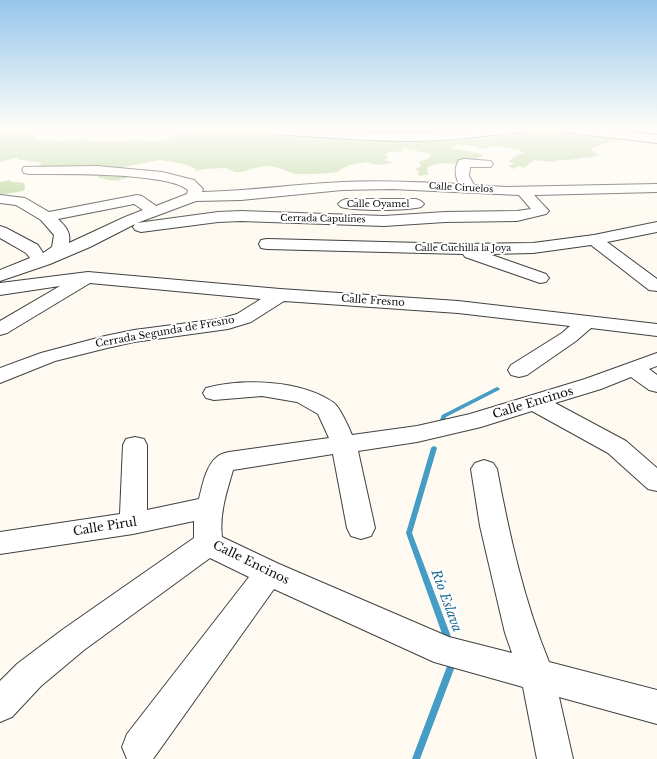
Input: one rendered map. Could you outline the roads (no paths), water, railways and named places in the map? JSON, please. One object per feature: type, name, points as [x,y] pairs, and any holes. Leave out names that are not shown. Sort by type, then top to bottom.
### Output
[{"type":"street","points":[[464,163],[462,176],[469,189]]},
{"type":"street","points":[[473,163],[486,164]]},
{"type":"street","points":[[29,170],[97,170],[162,176],[189,183],[196,189],[194,197]]},
{"type":"street","name":"Calle Ciruelos","points":[[243,205],[342,186],[392,185],[506,191],[657,188]]},
{"type":"street","name":"Cerrada Capulines","points":[[108,231],[218,217],[243,205],[256,218],[384,221],[445,217],[496,217],[538,212],[541,210],[522,190]]},
{"type":"street","points":[[452,202],[483,200],[497,196],[506,191]]},
{"type":"street","points":[[0,276],[44,260],[131,220],[194,197],[243,205],[310,203]]},
{"type":"street","points":[[0,199],[20,201],[47,217],[59,229],[62,235],[60,249],[44,260]]},
{"type":"street","points":[[47,217],[137,199],[155,212]]},
{"type":"street","name":"Calle Oyamel","points":[[334,204],[389,205],[428,203]]},
{"type":"street","name":"Calle Cuchilla la Joya","points":[[267,244],[461,249],[533,248],[594,240],[657,227]]},
{"type":"street","points":[[0,231],[32,249],[37,256],[44,260]]},
{"type":"street","points":[[594,240],[655,286]]},
{"type":"street","points":[[461,249],[540,278]]},
{"type":"street","points":[[0,329],[88,277]]},
{"type":"street","name":"Calle Fresno","points":[[0,289],[88,277],[280,295],[414,303],[587,321],[657,330]]},
{"type":"street","name":"Cerrada Segunda de Fresno","points":[[0,376],[48,357],[105,342],[134,336],[220,325],[244,318],[280,295]]},
{"type":"street","points":[[519,370],[569,337],[587,321]]},
{"type":"street","name":"Calle Encinos","points":[[657,359],[593,384],[473,422],[417,434],[229,461],[224,464],[221,469],[210,507],[207,532],[209,543],[217,548],[269,573],[455,653],[657,707]]},
{"type":"street","points":[[633,368],[657,385]]},
{"type":"street","points":[[214,392],[262,389],[303,396],[327,409],[344,445],[361,528]]},
{"type":"street","points":[[534,402],[617,447],[657,482]]},
{"type":"street","points":[[132,524],[135,445]]},
{"type":"street","points":[[484,469],[494,526],[521,633],[537,674],[556,759]]},
{"type":"street","name":"Calle Pirul","points":[[0,543],[132,524],[210,507]]},
{"type":"street","points":[[0,705],[30,675],[73,640],[209,543]]},
{"type":"street","points":[[140,747],[269,573]]},
{"type":"waterway","name":"Río Eslava","points":[[441,425],[444,416],[497,389]]},
{"type":"waterway","name":"Río Eslava","points":[[434,448],[409,533],[449,642]]},
{"type":"waterway","name":"Río Eslava","points":[[416,759],[453,661]]}]
